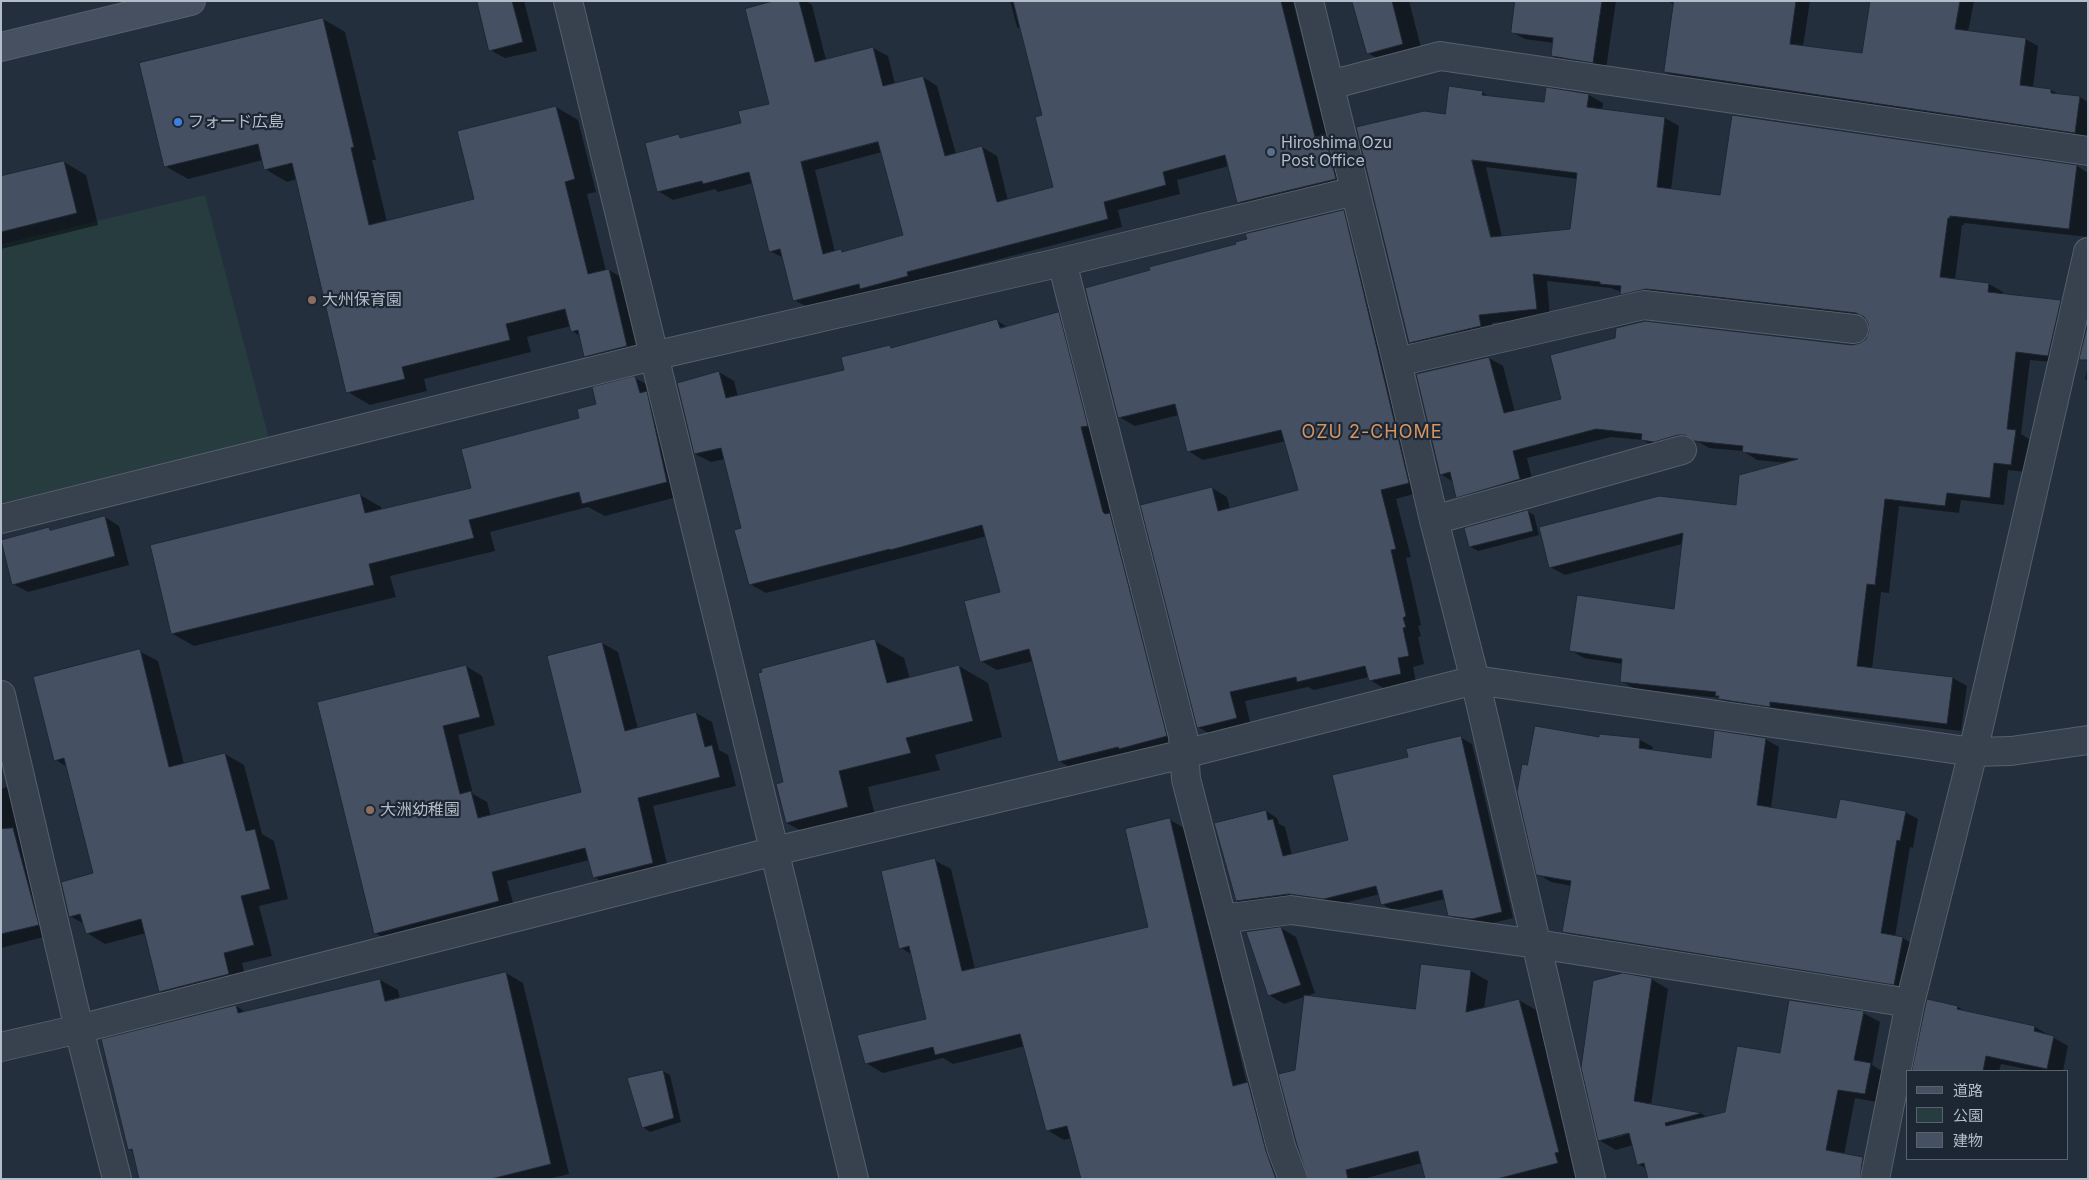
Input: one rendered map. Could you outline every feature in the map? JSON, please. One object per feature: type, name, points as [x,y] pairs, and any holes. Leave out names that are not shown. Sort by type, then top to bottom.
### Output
[{"type":"main road","points":[[1,47],[192,1]]},
{"type":"street","points":[[568,1],[854,1179]]},
{"type":"street","points":[[1309,1],[1434,520],[1475,680],[1591,1179]]},
{"type":"street","points":[[1330,85],[1440,56],[2088,151]]},
{"type":"street","points":[[1,519],[653,356],[1062,262],[1354,191]]},
{"type":"street","points":[[1875,1179],[1910,1002],[1973,752],[2088,252]]},
{"type":"street","points":[[1062,262],[1180,726],[1186,779],[1282,1147],[1293,1179]]},
{"type":"street","points":[[1397,362],[1644,304],[1854,329]]},
{"type":"street","points":[[1434,520],[1682,450]]},
{"type":"street","points":[[1,1046],[78,1029],[775,851],[1184,754],[1475,680],[1973,752],[2011,751],[2088,740]]},
{"type":"street","points":[[1,695],[78,1029],[117,1179]]},
{"type":"street","points":[[1222,920],[1291,910],[1537,944],[1910,1002]]},
{"type":"green space","points":[[205,195],[269,439],[1,503],[1,244]]},
{"type":"building","points":[[477,1],[512,1],[523,42],[489,51]]},
{"type":"building","points":[[773,1],[799,1],[815,62],[873,47],[883,86],[923,76],[945,156],[982,146],[997,202],[1053,187],[1035,117],[1042,115],[1013,1],[1281,1],[1315,137],[1325,135],[1336,179],[1237,203],[1225,155],[1163,172],[1166,185],[1104,202],[1108,219],[907,272],[908,276],[860,289],[859,284],[793,301],[780,249],[769,252],[749,172],[703,184],[702,181],[657,192],[645,143],[679,134],[680,138],[741,123],[738,111],[769,104],[745,9]],"holes":[[[878,142],[903,235],[842,252],[841,249],[823,254],[801,162]]]},
{"type":"building","points":[[1352,1],[1392,1],[1403,44],[1367,54]]},
{"type":"building","points":[[1515,1],[1602,1],[1593,63],[1551,56],[1553,38],[1511,33]]},
{"type":"building","points":[[1674,1],[1796,1],[1790,44],[1862,53],[1870,1],[1960,1],[1955,29],[2026,38],[2020,85],[2051,89],[2051,93],[2080,96],[2075,133],[1664,72]]},
{"type":"building","points":[[323,18],[354,147],[351,148],[369,225],[474,199],[457,131],[556,106],[575,179],[565,182],[588,274],[609,269],[627,346],[584,357],[578,330],[571,332],[565,309],[506,324],[510,340],[402,367],[405,379],[346,393],[292,163],[264,170],[258,144],[164,167],[139,63]]},
{"type":"building","points":[[1449,86],[1483,91],[1482,95],[1544,102],[1546,87],[1589,94],[1587,107],[1665,117],[1657,187],[1720,195],[1732,115],[2077,165],[2069,229],[1950,216],[1948,218],[1940,277],[1989,283],[1988,292],[2061,300],[2048,356],[2016,352],[2007,429],[2016,430],[2011,465],[1994,463],[1990,498],[1947,493],[1945,506],[1885,499],[1875,585],[1867,584],[1857,666],[1953,677],[1947,724],[1770,702],[1770,707],[1718,699],[1719,696],[1715,696],[1716,692],[1620,682],[1622,659],[1569,651],[1577,595],[1674,609],[1683,533],[1549,568],[1539,527],[1659,496],[1736,505],[1739,475],[1798,459],[1742,452],[1743,446],[1694,441],[1685,435],[1678,435],[1654,442],[1641,440],[1642,434],[1596,429],[1513,451],[1520,479],[1456,498],[1450,472],[1440,475],[1416,374],[1489,357],[1504,413],[1561,399],[1550,355],[1615,338],[1616,328],[1645,321],[1852,345],[1866,339],[1869,331],[1868,323],[1864,317],[1856,313],[1646,289],[1620,295],[1621,286],[1533,274],[1537,309],[1479,315],[1481,326],[1409,343],[1356,127],[1424,111],[1445,114]],"holes":[[[1472,160],[1577,173],[1570,229],[1491,237]]]},
{"type":"building","points":[[64,161],[77,213],[1,232],[1,176]]},
{"type":"building","points":[[1344,210],[1409,483],[1381,490],[1396,549],[1391,550],[1406,616],[1403,618],[1406,627],[1403,628],[1409,656],[1398,658],[1401,674],[1369,681],[1365,666],[1297,682],[1296,677],[1230,692],[1237,718],[1197,728],[1140,505],[1212,487],[1218,511],[1298,490],[1281,430],[1187,452],[1175,404],[1118,418],[1085,288],[1150,270],[1149,267],[1236,244],[1235,242],[1247,239],[1245,234]]},
{"type":"building","points":[[1059,312],[1088,426],[1081,427],[1103,512],[1105,514],[1110,513],[1167,736],[1119,749],[1118,747],[1058,762],[1029,649],[980,662],[964,601],[1000,592],[982,525],[749,585],[734,530],[741,528],[721,448],[694,454],[677,383],[719,371],[726,398],[844,370],[841,357],[890,345],[891,348],[997,319],[1000,328]]},
{"type":"building","points":[[2088,323],[2088,360],[2079,360]]},
{"type":"building","points":[[635,376],[640,393],[647,391],[667,482],[582,504],[579,492],[469,520],[474,538],[369,564],[374,585],[171,634],[150,545],[360,493],[365,513],[471,488],[461,449],[579,418],[577,409],[596,404],[592,387]]},
{"type":"building","points":[[1528,510],[1533,531],[1469,547],[1464,528]]},
{"type":"building","points":[[105,516],[115,556],[12,585],[1,540],[49,527],[50,530]]},
{"type":"building","points":[[875,639],[887,683],[959,665],[973,721],[906,738],[911,753],[839,771],[848,807],[786,823],[776,784],[783,782],[758,673],[762,672],[761,669]]},
{"type":"building","points":[[602,642],[625,731],[696,712],[705,747],[712,745],[720,777],[638,798],[653,863],[593,878],[585,848],[492,872],[499,901],[374,934],[317,702],[466,665],[480,717],[443,726],[460,794],[471,791],[478,818],[581,792],[547,656]]},
{"type":"building","points":[[140,649],[169,767],[225,753],[246,831],[255,829],[270,889],[241,896],[254,945],[224,953],[229,974],[159,992],[141,919],[86,934],[80,914],[69,917],[61,882],[93,873],[64,758],[54,761],[33,677]]},
{"type":"building","points":[[1535,726],[1599,737],[1599,734],[1640,738],[1639,748],[1711,758],[1714,730],[1766,738],[1757,805],[1836,818],[1840,799],[1906,811],[1900,841],[1897,840],[1881,933],[1903,937],[1894,985],[1562,932],[1571,881],[1536,875],[1517,792],[1522,764],[1527,765]]},
{"type":"building","points":[[1461,736],[1502,912],[1472,919],[1448,916],[1442,890],[1381,905],[1376,886],[1324,899],[1289,894],[1236,901],[1214,823],[1266,810],[1268,820],[1273,819],[1283,856],[1348,840],[1332,775],[1408,757],[1406,749]]},
{"type":"building","points":[[1170,818],[1233,1086],[1248,1082],[1266,1151],[1276,1179],[1081,1179],[1067,1126],[1046,1131],[1020,1034],[935,1055],[933,1047],[865,1064],[857,1035],[926,1019],[909,946],[899,949],[881,871],[935,858],[962,971],[1148,927],[1125,829]]},
{"type":"building","points":[[13,828],[39,925],[1,934],[1,829]]},
{"type":"building","points":[[1281,927],[1301,985],[1268,996],[1246,932]]},
{"type":"building","points":[[1421,964],[1471,970],[1466,1012],[1519,999],[1559,1152],[1555,1153],[1558,1163],[1497,1179],[1425,1179],[1418,1151],[1346,1170],[1348,1179],[1308,1179],[1278,1074],[1295,1070],[1304,995],[1415,1009]]},
{"type":"building","points":[[506,972],[551,1164],[491,1179],[139,1179],[132,1149],[128,1150],[101,1039],[236,1005],[238,1013],[380,979],[385,1001]]},
{"type":"building","points":[[1623,973],[1652,978],[1634,1101],[1702,1113],[1665,1123],[1666,1126],[1725,1112],[1737,1046],[1780,1053],[1789,1000],[1864,1011],[1854,1060],[1871,1063],[1865,1094],[1838,1090],[1826,1150],[1863,1157],[1860,1179],[1648,1179],[1644,1163],[1637,1165],[1629,1133],[1598,1141],[1581,1068],[1593,981]]},
{"type":"building","points":[[1927,999],[1958,1006],[1957,1009],[2035,1026],[2034,1031],[2054,1036],[2047,1069],[1986,1056],[1983,1070],[1912,1070]]},
{"type":"building","points":[[663,1070],[674,1118],[642,1128],[627,1078]]},
{"type":"place","name":"フォード広島","points":[[178,122]]},
{"type":"place","name":"Hiroshima Ozu Post Office","points":[[1271,152]]},
{"type":"place","name":"大州保育園","points":[[312,300]]},
{"type":"place","name":"大洲幼稚園","points":[[370,810]]},
{"type":"district","name":"OZU 2-CHOME","points":[[1372,433]]}]
